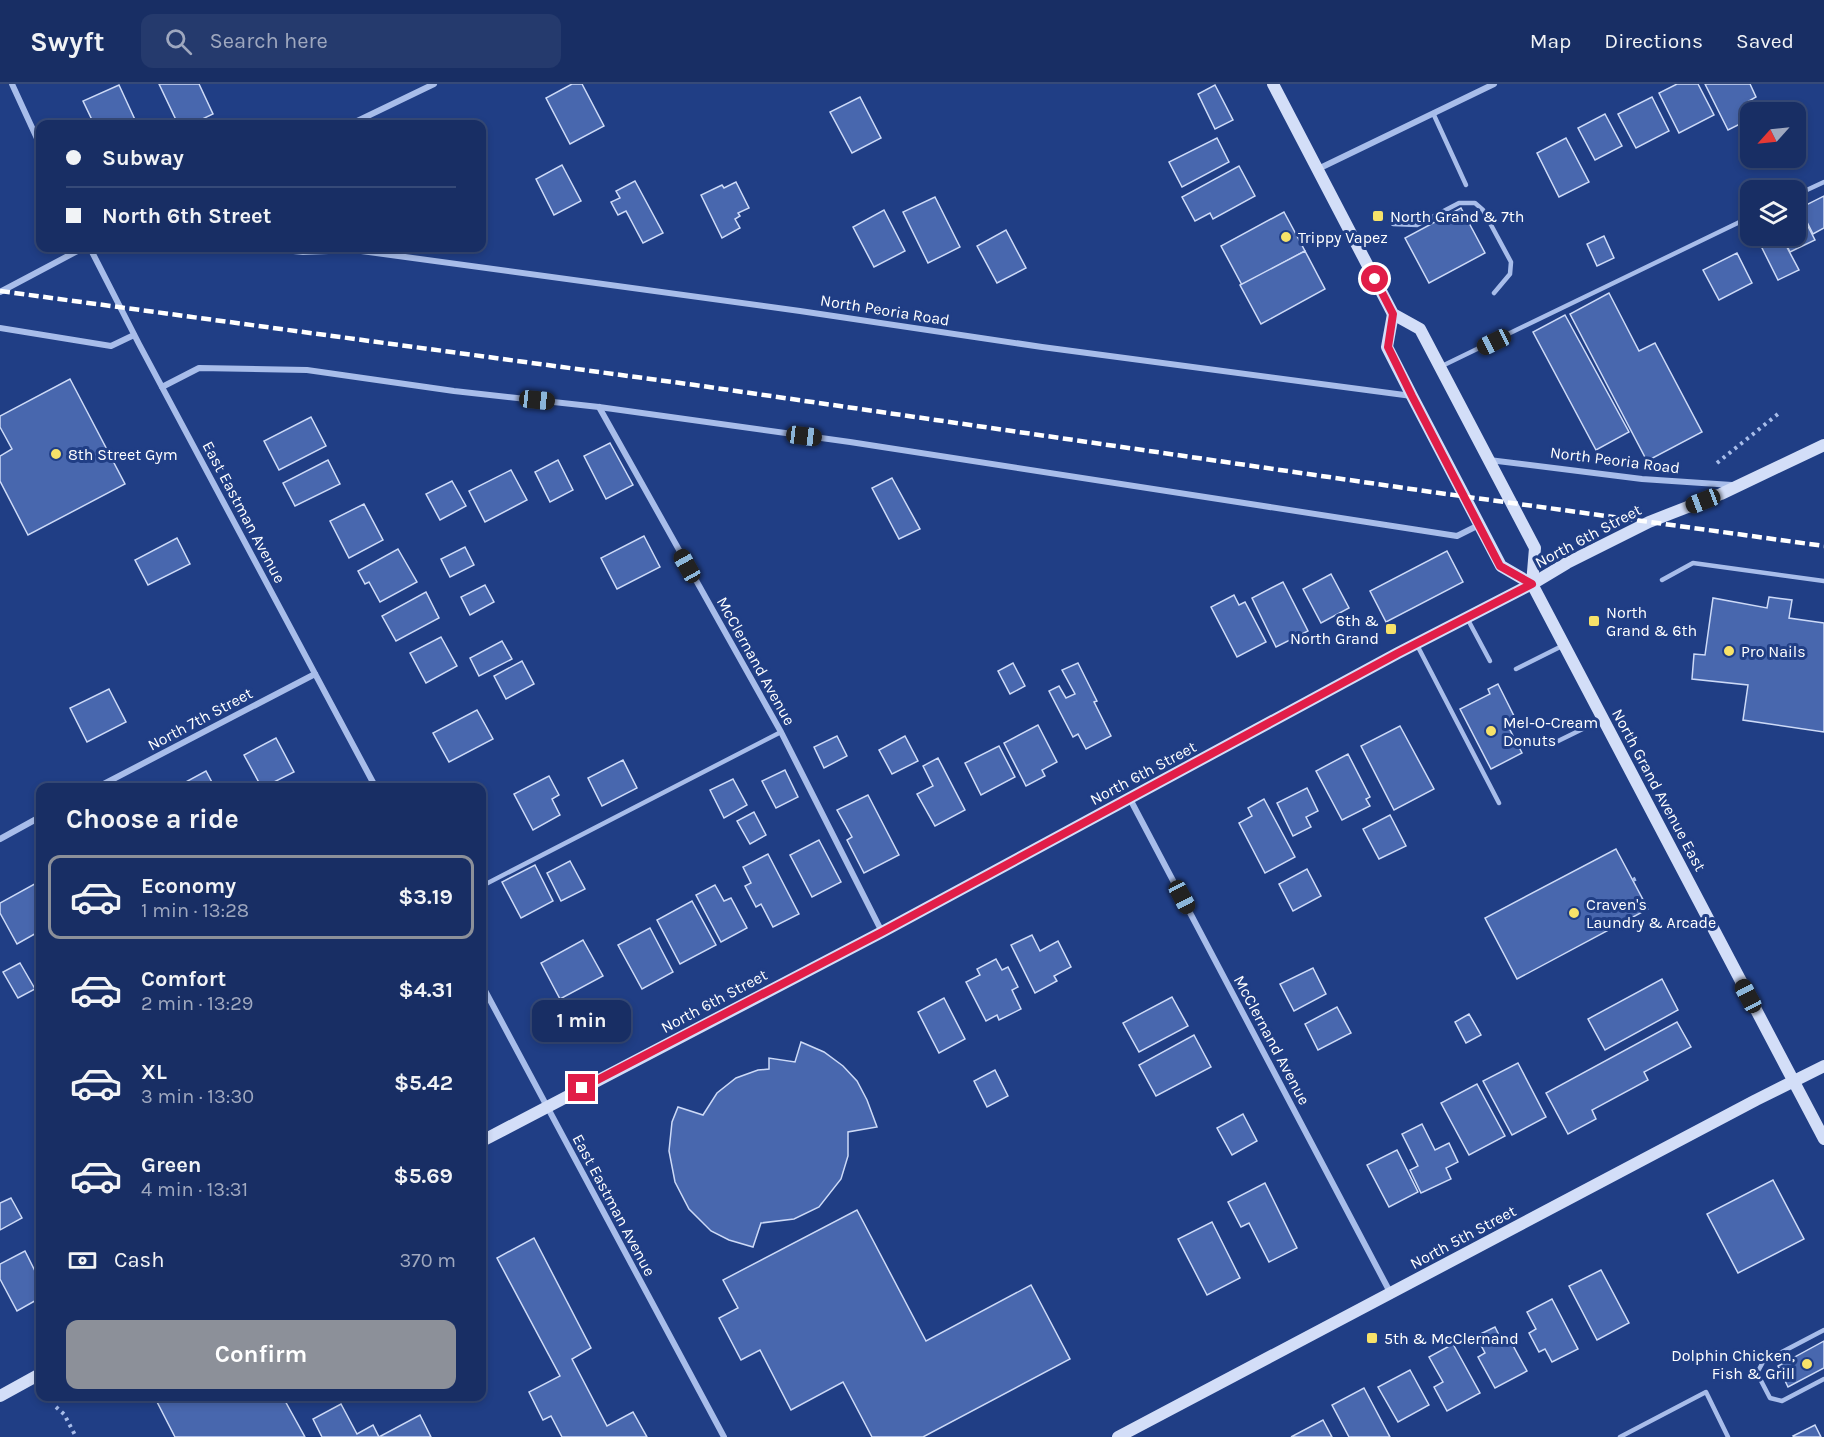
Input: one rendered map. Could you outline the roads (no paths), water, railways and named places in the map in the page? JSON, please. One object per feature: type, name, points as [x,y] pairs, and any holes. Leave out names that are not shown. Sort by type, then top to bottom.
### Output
[{"type":"main road","points":[[1273,84],[1393,314],[1420,329],[1441,367],[1534,548],[1532,584],[1500,566],[1412,396],[1388,347],[1393,314]]},
{"type":"main road","name":"North 6th Street","points":[[486,1139],[882,932],[1416,644],[1532,584],[1567,563],[1648,522],[1739,486],[1824,445]]},
{"type":"main road","name":"North Grand Avenue East","points":[[1532,584],[1824,1139]]},
{"type":"main road","name":"North 5th Street","points":[[1118,1437],[1824,1066]]},
{"type":"main road","points":[[0,1396],[36,1376]]},
{"type":"street","points":[[12,84],[36,136]]},
{"type":"street","points":[[359,120],[434,84]]},
{"type":"street","points":[[1318,169],[1494,84]]},
{"type":"street","points":[[0,292],[75,252]]},
{"type":"street","name":"East Eastman Avenue","points":[[92,252],[373,783]]},
{"type":"street","name":"North Peoria Road","points":[[373,252],[1042,347],[1412,396]]},
{"type":"street","points":[[0,327],[111,346],[134,334]]},
{"type":"street","points":[[162,387],[199,368],[307,370],[454,392],[599,407],[850,442],[1457,536],[1479,525]]},
{"type":"street","name":"McClernand Avenue","points":[[599,407],[781,732],[882,932]]},
{"type":"street","name":"North Peoria Road","points":[[1489,460],[1561,467],[1642,479],[1739,486]]},
{"type":"street","name":"North 7th Street","points":[[106,783],[315,674]]},
{"type":"street","name":"McClernand Avenue","points":[[1130,799],[1391,1294]]},
{"type":"street","points":[[0,839],[36,819]]},
{"type":"street","name":"East Eastman Avenue","points":[[486,992],[723,1437]]},
{"type":"lane","points":[[1433,113],[1466,185]]},
{"type":"lane","points":[[1806,190],[1824,182]]},
{"type":"lane","points":[[1393,224],[1417,225],[1459,203],[1475,203],[1483,210],[1511,262],[1509,274],[1494,293]]},
{"type":"lane","points":[[1441,367],[1740,222]]},
{"type":"lane","points":[[1662,580],[1693,562],[1824,581]]},
{"type":"lane","points":[[1467,618],[1490,661]]},
{"type":"lane","points":[[1416,644],[1499,803]]},
{"type":"lane","points":[[1516,669],[1564,645]]},
{"type":"lane","points":[[1554,743],[1603,718]]},
{"type":"lane","points":[[486,884],[781,732]]},
{"type":"lane","points":[[1824,1330],[1763,1362],[1758,1373],[1770,1398],[1782,1401],[1824,1379]]},
{"type":"lane","points":[[1620,1437],[1706,1392],[1728,1437]]},
{"type":"railway","points":[[0,291],[695,385],[1432,492],[1824,546]]},
{"type":"place","name":"North Grand & 7th","points":[[1378,216]]},
{"type":"place","name":"Trippy Vapez","points":[[1286,237]]},
{"type":"place","name":"8th Street Gym","points":[[56,454]]},
{"type":"place","name":"North Grand & 6th","points":[[1594,621]]},
{"type":"place","name":"6th & North Grand","points":[[1391,629]]},
{"type":"place","name":"Pro Nails","points":[[1729,651]]},
{"type":"place","name":"Mel-O-Cream Donuts","points":[[1491,731]]},
{"type":"place","name":"Craven's Laundry & Arcade","points":[[1574,913]]},
{"type":"place","name":"5th & McClernand","points":[[1372,1338]]},
{"type":"place","name":"Dolphin Chicken, Fish & Grill","points":[[1807,1364]]}]
